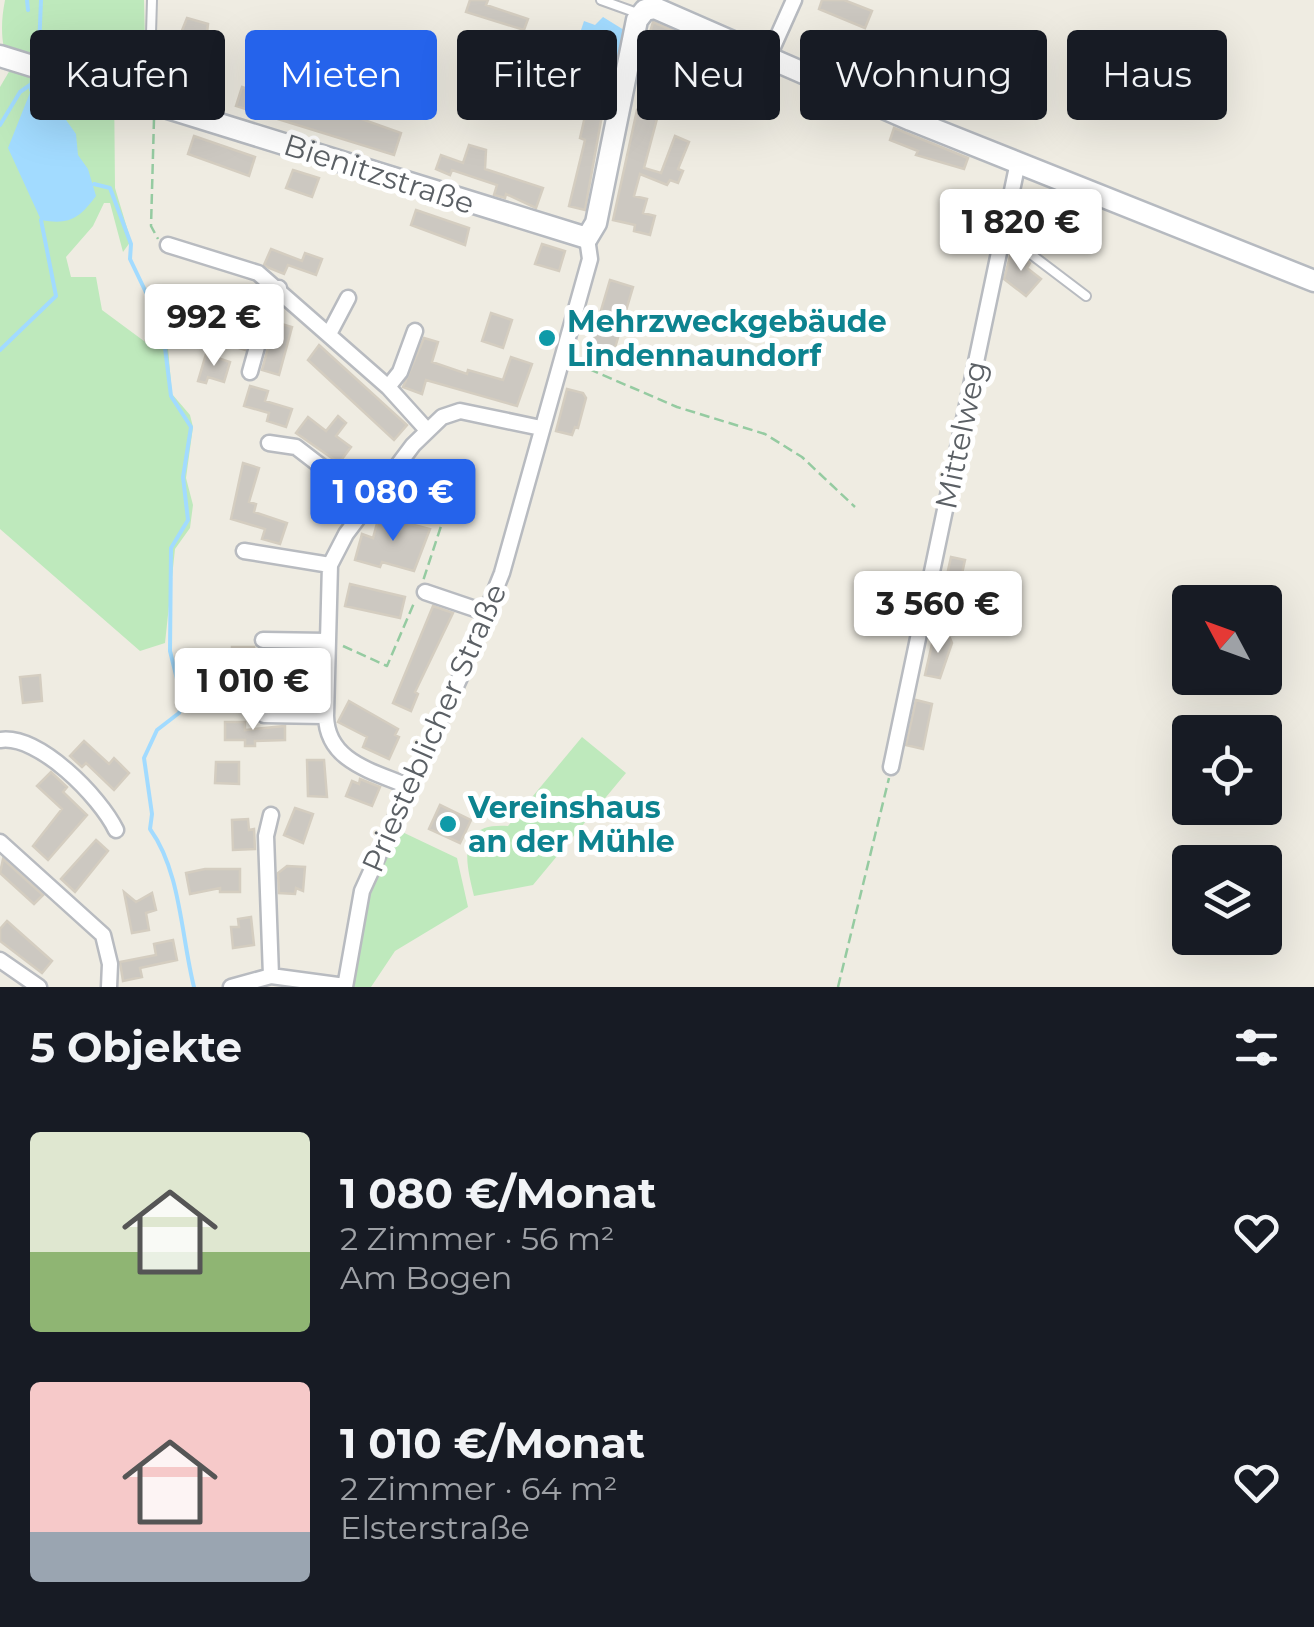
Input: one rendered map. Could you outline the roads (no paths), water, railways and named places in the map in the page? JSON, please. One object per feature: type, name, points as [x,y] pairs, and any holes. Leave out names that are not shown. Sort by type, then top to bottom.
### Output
[{"type":"street","points":[[780,31],[794,0]]},
{"type":"street","points":[[643,8],[655,8],[705,30]]},
{"type":"street","name":"Priesteblicher Straße","points":[[345,986],[362,891],[502,573],[590,259],[587,238],[596,222],[643,8]]},
{"type":"street","name":"Bienitzstraße","points":[[0,56],[30,65]]},
{"type":"street","points":[[780,63],[1314,281]]},
{"type":"street","name":"Bienitzstraße","points":[[210,120],[587,238]]},
{"type":"street","name":"Mittelweg","points":[[892,767],[1018,162]]},
{"type":"street","points":[[168,244],[219,268],[258,273],[280,288],[388,387],[426,429]]},
{"type":"street","points":[[250,372],[270,300],[280,288]]},
{"type":"street","points":[[329,334],[348,298]]},
{"type":"street","points":[[388,387],[400,372],[415,331]]},
{"type":"street","points":[[410,787],[344,758],[330,740],[326,716],[330,565],[346,534],[426,429],[442,417],[460,412],[541,428]]},
{"type":"street","points":[[269,443],[296,447],[375,498]]},
{"type":"street","points":[[244,551],[330,565]]},
{"type":"street","points":[[425,592],[487,613]]},
{"type":"street","points":[[263,640],[327,640]]},
{"type":"street","points":[[264,714],[326,716]]},
{"type":"street","points":[[0,740],[19,740],[44,752],[107,811],[116,830]]},
{"type":"street","points":[[271,815],[266,836],[276,980]]},
{"type":"street","points":[[0,842],[103,935],[110,964],[109,987]]},
{"type":"street","points":[[0,960],[39,987]]},
{"type":"street","points":[[232,987],[276,980],[345,986]]},
{"type":"lane","points":[[152,0],[152,30]]},
{"type":"lane","points":[[601,0],[643,8]]},
{"type":"lane","points":[[1003,232],[1086,296]]},
{"type":"water","points":[[603,17],[624,30],[617,71],[617,30],[581,30],[584,21],[595,25]]},
{"type":"water","points":[[30,93],[30,120],[66,120],[76,134],[78,155],[88,169],[96,196],[79,215],[66,221],[41,220],[8,148]]},
{"type":"waterway","points":[[27,0],[28,10]]},
{"type":"waterway","points":[[40,30],[41,0]]},
{"type":"waterway","points":[[0,125],[20,92],[30,85]]},
{"type":"waterway","points":[[94,184],[110,188],[131,244],[130,259],[152,305],[165,348],[171,396],[191,427],[183,477],[188,520],[171,548],[170,651],[183,703],[179,713],[157,730],[144,758],[152,814],[150,829],[174,884],[194,987]]},
{"type":"waterway","points":[[0,350],[56,296],[41,220]]},
{"type":"place","name":"Mehrzweckgebäude Lindennaundorf","points":[[547,338]]},
{"type":"place","name":"Vereinshaus an der Mühle","points":[[448,824]]}]
